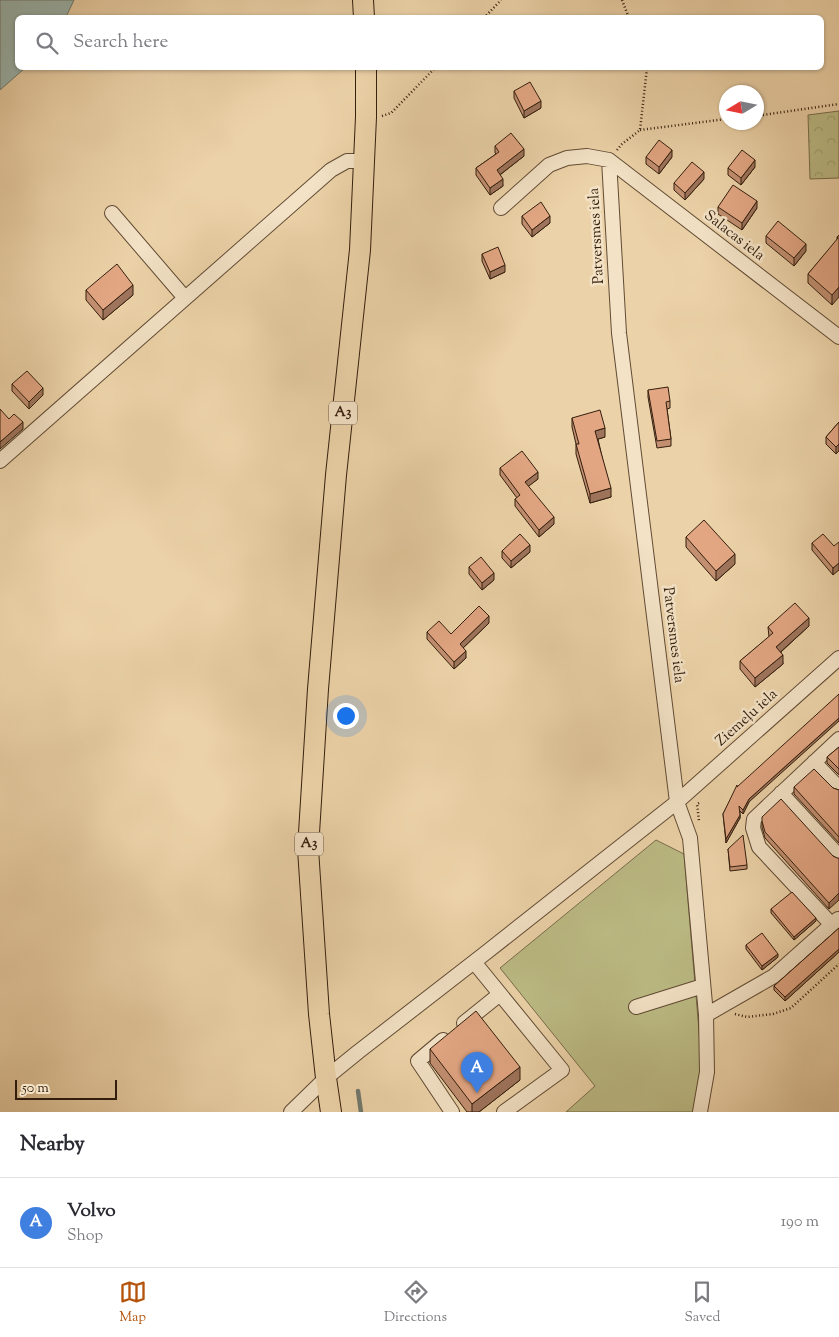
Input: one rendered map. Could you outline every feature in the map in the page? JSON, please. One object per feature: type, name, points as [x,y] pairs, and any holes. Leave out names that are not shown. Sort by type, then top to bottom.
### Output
[{"type":"highway","points":[[363,0],[364,15]]},
{"type":"highway","name":"A3","points":[[331,1112],[319,1014],[308,849],[318,689],[335,485],[360,250],[366,118],[366,70]]},
{"type":"street","points":[[501,208],[549,165],[567,158],[587,156],[609,160]]},
{"type":"street","name":"Salacas iela","points":[[609,160],[839,337]]},
{"type":"street","name":"Patversmes iela","points":[[609,160],[619,333],[677,802],[690,838],[704,986],[712,1012],[707,1072],[700,1112]]},
{"type":"street","points":[[0,461],[331,170],[347,161],[363,161]]},
{"type":"street","points":[[112,213],[185,298]]},
{"type":"street","name":"Ziemeļu iela","points":[[290,1112],[326,1078],[358,1052],[677,802],[839,658]]},
{"type":"street","points":[[712,1012],[774,976],[835,922],[759,847],[753,828],[754,819],[839,738]]},
{"type":"street","points":[[814,762],[839,788]]},
{"type":"street","points":[[781,793],[839,856]]},
{"type":"street","points":[[474,962],[562,1070],[504,1112]]},
{"type":"street","points":[[636,1007],[704,986]]},
{"type":"street","points":[[452,1112],[418,1061],[500,994]]},
{"type":"path","points":[[487,15],[501,0]]},
{"type":"path","points":[[622,0],[628,15]]},
{"type":"path","points":[[366,118],[375,118],[391,113],[433,70]]},
{"type":"path","points":[[640,130],[647,70]]},
{"type":"path","points":[[764,115],[839,104]]},
{"type":"path","points":[[609,160],[622,144],[640,130],[719,121]]},
{"type":"path","points":[[699,821],[697,804],[704,798]]},
{"type":"path","points":[[712,1012],[747,1017],[773,1014],[791,1008],[839,964]]},
{"type":"green space","points":[[839,111],[839,178],[810,179],[808,115]]},
{"type":"green space","points":[[656,840],[684,854],[702,1066],[696,1112],[566,1112],[595,1086],[500,968]]},
{"type":"water","points":[[0,0],[74,0],[67,15],[15,15],[15,70],[23,70],[0,90]]},
{"type":"building","points":[[530,82],[541,101],[524,111],[514,91]]},
{"type":"building","points":[[511,133],[524,149],[497,170],[503,179],[490,188],[476,168],[499,152],[495,146]]},
{"type":"building","points":[[659,140],[672,150],[659,167],[646,157]]},
{"type":"building","points":[[742,150],[755,160],[741,178],[728,168]]},
{"type":"building","points":[[692,162],[704,172],[685,193],[674,183]]},
{"type":"building","points":[[733,185],[757,201],[742,223],[718,207]]},
{"type":"building","points":[[541,202],[550,216],[532,230],[522,216]]},
{"type":"building","points":[[778,221],[806,244],[794,258],[766,236]]},
{"type":"building","points":[[839,235],[839,287],[832,295],[808,274]]},
{"type":"building","points":[[498,247],[505,265],[490,272],[482,254]]},
{"type":"building","points":[[117,264],[133,285],[103,310],[86,290]]},
{"type":"building","points":[[27,371],[43,388],[29,402],[12,384]]},
{"type":"building","points":[[668,387],[670,401],[666,402],[671,439],[657,441],[648,390]]},
{"type":"building","points":[[0,409],[9,419],[14,414],[23,422],[0,442]]},
{"type":"building","points":[[600,410],[605,428],[595,431],[611,488],[590,494],[576,444],[579,444],[572,418]]},
{"type":"building","points":[[839,422],[839,444],[836,447],[826,437]]},
{"type":"building","points":[[522,451],[538,472],[525,482],[554,517],[539,530],[515,499],[520,495],[500,468]]},
{"type":"building","points":[[704,520],[735,554],[716,571],[686,537]]},
{"type":"building","points":[[520,534],[530,545],[511,561],[502,551]]},
{"type":"building","points":[[823,534],[834,546],[839,542],[839,563],[833,568],[812,543]]},
{"type":"building","points":[[481,557],[494,573],[482,583],[469,567]]},
{"type":"building","points":[[795,603],[809,618],[776,647],[783,655],[755,678],[740,661],[773,633],[768,627]]},
{"type":"building","points":[[479,606],[489,616],[460,644],[466,651],[454,662],[427,632],[439,621],[451,634]]},
{"type":"building","points":[[839,694],[839,718],[749,799],[743,810],[739,806],[740,815],[726,839],[723,814],[737,785],[737,787]]},
{"type":"building","points":[[839,747],[839,769],[827,757]]},
{"type":"building","points":[[814,769],[833,788],[839,790],[839,837],[794,787]]},
{"type":"building","points":[[781,799],[833,856],[839,858],[839,893],[829,903],[765,832],[762,817]]},
{"type":"building","points":[[743,835],[747,865],[730,867],[728,849]]},
{"type":"building","points":[[792,892],[816,918],[794,937],[771,909]]},
{"type":"building","points":[[839,928],[839,949],[785,997],[774,986]]},
{"type":"building","points":[[762,933],[778,954],[762,966],[746,945]]},
{"type":"building","points":[[476,1011],[520,1067],[472,1104],[430,1049]]},
{"type":"waterway","points":[[358,1091],[361,1112]]},
{"type":"place","name":"Volvo","points":[[477,1093]]}]
